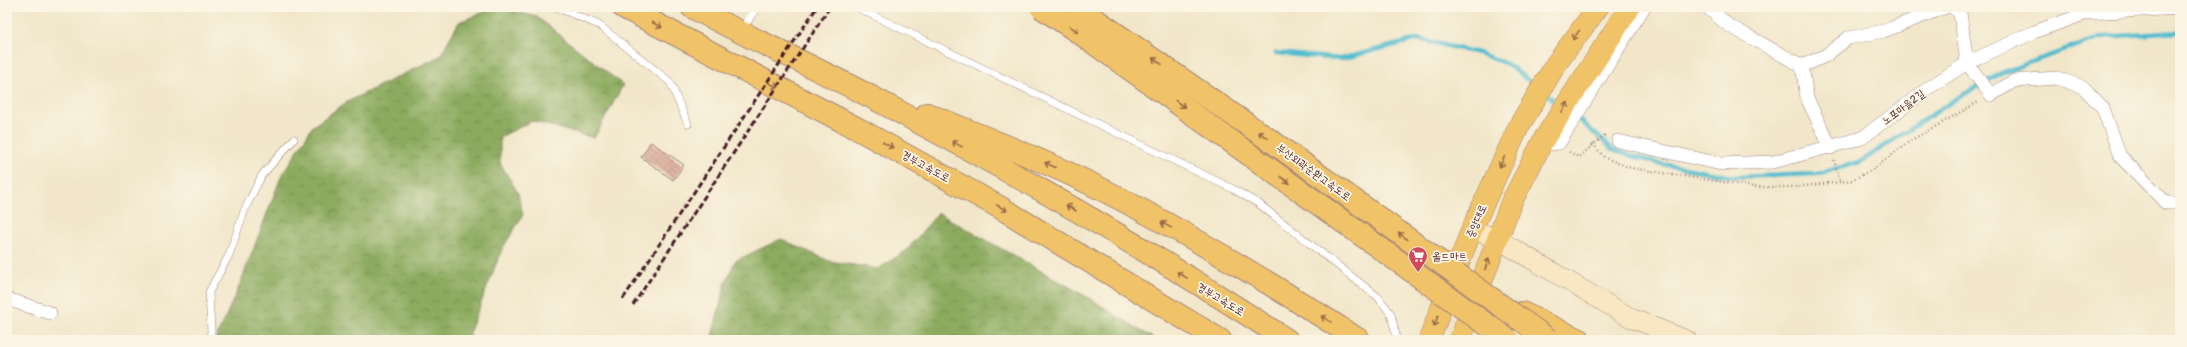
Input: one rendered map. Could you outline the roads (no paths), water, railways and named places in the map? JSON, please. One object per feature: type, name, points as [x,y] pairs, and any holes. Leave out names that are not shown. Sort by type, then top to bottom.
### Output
[{"type":"highway","name":"경부고속도로","points":[[623,7],[858,129],[995,204],[1220,340]]},
{"type":"highway","name":"경부고속도로","points":[[692,7],[879,101],[1025,181],[1118,236],[1287,340]]},
{"type":"highway","points":[[1041,7],[1084,36],[1508,340]]},
{"type":"highway","name":"부산외곽순환고속도로","points":[[1078,7],[1274,142],[1549,340]]},
{"type":"highway","points":[[821,72],[1031,157],[1089,183],[1222,256],[1359,340]]},
{"type":"highway","points":[[1482,292],[1579,340]]},
{"type":"main road","name":"중앙대로","points":[[1429,340],[1472,229],[1519,126],[1556,64],[1598,7]]},
{"type":"main road","points":[[1460,340],[1496,239],[1511,203],[1587,84],[1630,7]]},
{"type":"street","points":[[1587,84],[1644,7]]},
{"type":"street","points":[[1707,7],[1728,25],[1802,66]]},
{"type":"street","points":[[1802,66],[1825,56],[1848,38],[1884,31],[1946,7]]},
{"type":"street","points":[[1952,7],[1960,13],[1970,66],[1991,95],[2014,81],[2057,78],[2083,87],[2103,108],[2120,156],[2166,203],[2180,203]]},
{"type":"street","name":"노포마을2길","points":[[1618,140],[1721,164],[1773,162],[1832,152],[1862,138],[1930,87],[2034,32],[2087,13],[2180,8]]},
{"type":"street","points":[[1802,66],[1807,98],[1832,152]]},
{"type":"street","points":[[1472,229],[1496,239],[1631,318],[1687,340]]},
{"type":"street","points":[[7,299],[50,313]]},
{"type":"lane","points":[[556,7],[599,25],[670,82],[688,124]]},
{"type":"lane","points":[[741,32],[757,7]]},
{"type":"lane","points":[[856,7],[1248,197],[1378,297],[1391,314],[1397,340]]},
{"type":"lane","points":[[210,340],[209,292],[229,255],[245,209],[262,175],[294,138]]},
{"type":"waterway","points":[[1577,118],[1615,151],[1657,163],[1734,177],[1817,174],[1860,162],[1954,100],[2003,72],[2102,37],[2180,32]]},
{"type":"waterway","points":[[1276,53],[1341,59],[1418,39],[1478,53],[1507,64],[1536,86]]},
{"type":"waterway","points":[[1545,93],[1560,105]]},
{"type":"railway","points":[[623,299],[817,7]]},
{"type":"railway","points":[[633,305],[830,7]]},
{"type":"place","name":"올드마트","points":[[1418,273]]}]
